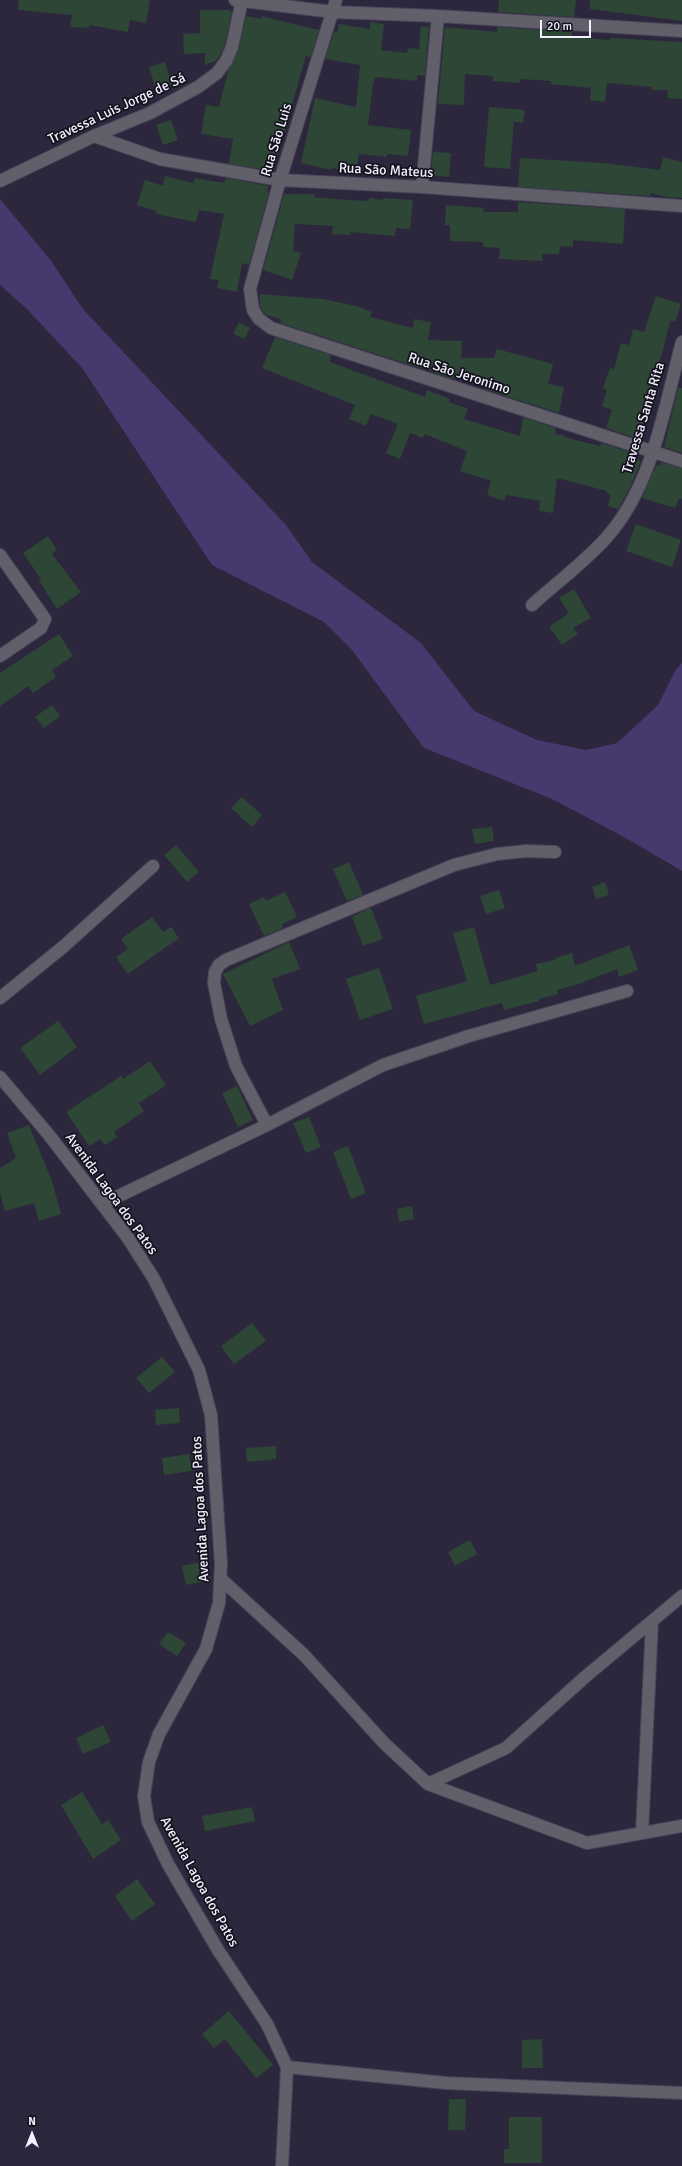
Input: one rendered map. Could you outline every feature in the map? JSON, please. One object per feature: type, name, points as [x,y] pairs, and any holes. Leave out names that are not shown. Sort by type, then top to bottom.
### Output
[{"type":"street","points":[[239,0],[334,6],[438,16],[682,31]]},
{"type":"street","name":"Travessa Luis Jorge de Sá","points":[[0,181],[94,136],[150,112],[198,87],[218,72],[232,47],[239,0]]},
{"type":"street","name":"Rua São Luis","points":[[250,289],[280,180],[334,6]]},
{"type":"street","points":[[422,187],[438,16]]},
{"type":"street","name":"Rua São Mateus","points":[[94,136],[160,159],[280,180],[422,187],[682,206]]},
{"type":"street","name":"Rua São Jeronimo","points":[[250,289],[253,310],[259,319],[271,328],[682,461]]},
{"type":"street","name":"Travessa Santa Rita","points":[[532,605],[606,538],[626,511],[652,452],[682,342]]},
{"type":"street","points":[[0,555],[45,619],[42,628],[0,656]]},
{"type":"street","points":[[267,1124],[236,1066],[226,1041],[214,983],[215,972],[219,965],[226,960],[454,865],[497,854],[526,851],[555,852]]},
{"type":"street","points":[[0,998],[63,947],[153,866]]},
{"type":"street","points":[[102,1204],[267,1124],[383,1065],[469,1036],[627,990]]},
{"type":"street","name":"Avenida Lagoa dos Patos","points":[[0,1078],[49,1135],[128,1238],[154,1280],[199,1370],[211,1415],[221,1564],[219,1603],[206,1649],[159,1734],[149,1762],[144,1796],[148,1822],[168,1864],[218,1950],[267,2024],[287,2067],[282,2166]]},
{"type":"street","points":[[220,1579],[304,1655],[384,1743],[428,1784],[587,1843],[682,1826]]},
{"type":"street","points":[[428,1784],[506,1748],[585,1677],[682,1596]]},
{"type":"street","points":[[642,1833],[652,1622]]},
{"type":"street","points":[[287,2067],[446,2082],[682,2093]]},
{"type":"shaded area","points":[[0,199],[52,262],[82,308],[286,525],[312,562],[421,643],[474,711],[537,740],[586,750],[617,743],[658,705],[675,671],[682,663],[682,871],[624,837],[552,799],[424,748],[352,650],[324,622],[212,565],[82,368],[27,309],[0,285]]},
{"type":"building","points":[[19,0],[150,0],[146,23],[130,20],[128,32],[89,25],[89,28],[70,27],[72,15],[18,10]]},
{"type":"building","points":[[499,0],[576,0],[574,17],[498,12]]},
{"type":"building","points":[[590,0],[682,0],[682,21],[590,9]]},
{"type":"building","points":[[200,10],[229,10],[232,12],[225,45],[219,57],[216,61],[205,65],[205,53],[184,54],[183,34],[200,33]]},
{"type":"building","points":[[246,16],[261,19],[261,16],[319,30],[311,57],[306,56],[273,171],[229,164],[233,139],[201,134],[206,105],[219,107],[228,71],[239,49]]},
{"type":"building","points":[[370,22],[384,24],[381,50],[407,53],[408,48],[419,49],[421,26],[429,27],[425,76],[417,75],[417,81],[375,77],[373,84],[368,125],[411,130],[408,156],[387,154],[387,157],[359,154],[356,172],[332,168],[332,170],[301,163],[315,98],[356,107],[360,65],[325,59],[334,32],[337,32],[339,24],[370,29]]},
{"type":"building","points":[[445,27],[497,32],[497,27],[572,32],[572,37],[610,40],[611,38],[682,42],[682,99],[667,98],[668,90],[652,90],[652,87],[607,83],[605,102],[590,100],[591,88],[550,84],[551,81],[520,79],[520,83],[493,81],[493,76],[465,74],[464,105],[438,104]]},
{"type":"building","points":[[165,62],[172,85],[156,90],[149,67]]},
{"type":"building","points":[[489,107],[525,110],[523,123],[514,122],[510,169],[484,167]]},
{"type":"building","points":[[171,120],[178,140],[163,145],[156,125]]},
{"type":"building","points":[[433,152],[451,153],[449,177],[431,175]]},
{"type":"building","points":[[663,157],[682,162],[682,198],[666,197],[650,193],[650,196],[518,187],[520,158],[604,163],[660,170]]},
{"type":"building","points":[[165,176],[193,183],[193,185],[195,178],[224,183],[226,178],[269,186],[267,192],[269,192],[249,265],[242,263],[237,292],[217,288],[219,280],[210,279],[224,214],[199,210],[196,222],[156,214],[157,211],[137,205],[145,180],[163,186]]},
{"type":"building","points":[[284,194],[315,194],[314,197],[369,201],[369,198],[383,200],[383,198],[413,200],[410,229],[396,228],[395,236],[350,232],[350,235],[332,234],[333,226],[295,224],[293,251],[301,253],[292,280],[263,270]]},
{"type":"building","points":[[518,202],[625,209],[623,244],[573,240],[573,247],[560,246],[559,254],[542,254],[542,261],[499,259],[500,248],[483,247],[483,242],[450,241],[450,225],[445,225],[446,205],[484,208],[483,212],[518,212]]},
{"type":"building","points":[[260,294],[323,299],[360,307],[372,312],[370,317],[413,328],[414,319],[431,322],[428,340],[462,341],[461,358],[494,358],[497,349],[553,364],[548,384],[564,387],[559,413],[484,389],[487,380],[449,378],[434,373],[435,371],[420,368],[280,323],[282,320],[265,314],[260,307]]},
{"type":"building","points":[[656,296],[681,304],[675,322],[670,321],[662,354],[639,421],[644,422],[638,439],[606,428],[612,410],[602,406],[607,390],[603,388],[610,368],[614,369],[621,343],[629,345],[633,329],[644,332]]},
{"type":"building","points":[[239,322],[250,328],[244,339],[233,334]]},
{"type":"building","points":[[275,337],[331,355],[330,362],[425,397],[427,390],[450,399],[449,402],[468,409],[464,419],[520,436],[523,417],[556,428],[555,434],[564,435],[564,437],[600,446],[601,443],[633,453],[631,458],[641,461],[629,490],[618,509],[608,506],[611,495],[607,493],[607,491],[557,478],[553,513],[539,511],[540,501],[506,495],[504,501],[487,495],[491,481],[460,471],[467,451],[424,434],[423,438],[410,433],[400,459],[386,453],[398,424],[371,414],[366,426],[349,419],[355,405],[262,368]]},
{"type":"building","points":[[678,388],[682,388],[682,453],[664,447]]},
{"type":"building","points":[[661,462],[682,468],[682,499],[679,498],[675,508],[642,498],[656,465],[660,466]]},
{"type":"building","points":[[636,524],[681,540],[672,567],[626,551]]},
{"type":"building","points":[[48,536],[57,550],[52,554],[81,592],[57,609],[39,581],[41,579],[23,553]]},
{"type":"building","points":[[574,589],[591,618],[573,628],[578,634],[562,645],[549,627],[569,613],[559,598]]},
{"type":"building","points":[[59,634],[73,656],[52,670],[56,677],[33,693],[28,686],[0,706],[0,673]]},
{"type":"building","points":[[52,705],[60,716],[44,728],[35,717]]},
{"type":"building","points":[[242,797],[262,815],[252,827],[231,808]]},
{"type":"building","points":[[492,827],[494,841],[475,844],[472,829]]},
{"type":"building","points":[[176,845],[199,872],[187,882],[164,855]]},
{"type":"building","points":[[349,862],[363,895],[347,901],[333,869]]},
{"type":"building","points":[[605,882],[609,895],[596,899],[592,887]]},
{"type":"building","points":[[499,890],[505,908],[486,914],[480,896]]},
{"type":"building","points":[[285,892],[297,917],[282,924],[283,928],[264,936],[249,904],[264,897],[266,901]]},
{"type":"building","points":[[369,908],[372,910],[383,939],[363,946],[352,917]]},
{"type":"building","points":[[152,917],[163,932],[171,927],[179,938],[128,974],[116,957],[128,949],[121,939]]},
{"type":"building","points":[[474,927],[490,985],[538,971],[536,964],[555,960],[555,958],[572,953],[575,966],[629,945],[638,970],[619,977],[617,969],[579,984],[557,990],[558,994],[539,999],[539,1001],[504,1010],[502,1003],[424,1024],[416,996],[467,981],[453,933]]},
{"type":"building","points":[[289,942],[300,969],[272,979],[283,1010],[250,1026],[223,974]]},
{"type":"building","points":[[379,968],[393,1009],[360,1020],[346,979]]},
{"type":"building","points":[[58,1021],[77,1047],[40,1075],[20,1048]]},
{"type":"building","points":[[150,1061],[166,1085],[139,1103],[144,1111],[114,1132],[117,1137],[105,1145],[100,1139],[89,1146],[66,1112],[121,1076],[123,1079]]},
{"type":"building","points":[[237,1086],[253,1120],[238,1127],[222,1093]]},
{"type":"building","points":[[309,1117],[321,1147],[306,1153],[293,1123]]},
{"type":"building","points":[[29,1125],[52,1181],[61,1214],[39,1221],[34,1203],[5,1211],[0,1193],[0,1168],[16,1158],[7,1133]]},
{"type":"building","points":[[348,1146],[366,1193],[351,1199],[333,1152]]},
{"type":"building","points":[[412,1206],[414,1219],[399,1222],[397,1209]]},
{"type":"building","points":[[252,1323],[266,1341],[234,1364],[221,1346]]},
{"type":"building","points":[[162,1357],[175,1372],[149,1393],[136,1378]]},
{"type":"building","points":[[179,1408],[180,1423],[156,1425],[155,1410]]},
{"type":"building","points":[[276,1446],[276,1459],[247,1462],[246,1448]]},
{"type":"building","points":[[189,1454],[192,1471],[164,1475],[162,1458]]},
{"type":"building","points":[[470,1540],[477,1554],[455,1566],[448,1552]]},
{"type":"building","points":[[207,1561],[211,1580],[186,1585],[182,1566]]},
{"type":"building","points":[[168,1632],[186,1643],[177,1656],[159,1644]]},
{"type":"building","points":[[103,1725],[111,1742],[83,1754],[76,1738]]},
{"type":"building","points":[[82,1792],[102,1824],[108,1820],[121,1840],[93,1859],[61,1805]]},
{"type":"building","points":[[252,1807],[255,1821],[205,1831],[202,1816]]},
{"type":"building","points":[[137,1879],[155,1904],[132,1921],[115,1896]]},
{"type":"building","points":[[229,2011],[273,2065],[256,2078],[225,2039],[214,2048],[202,2034]]},
{"type":"building","points":[[542,2039],[543,2068],[522,2068],[522,2040]]},
{"type":"building","points":[[449,2099],[466,2099],[465,2130],[448,2130]]},
{"type":"building","points":[[509,2117],[542,2117],[542,2163],[504,2163],[504,2149],[509,2149]]}]
